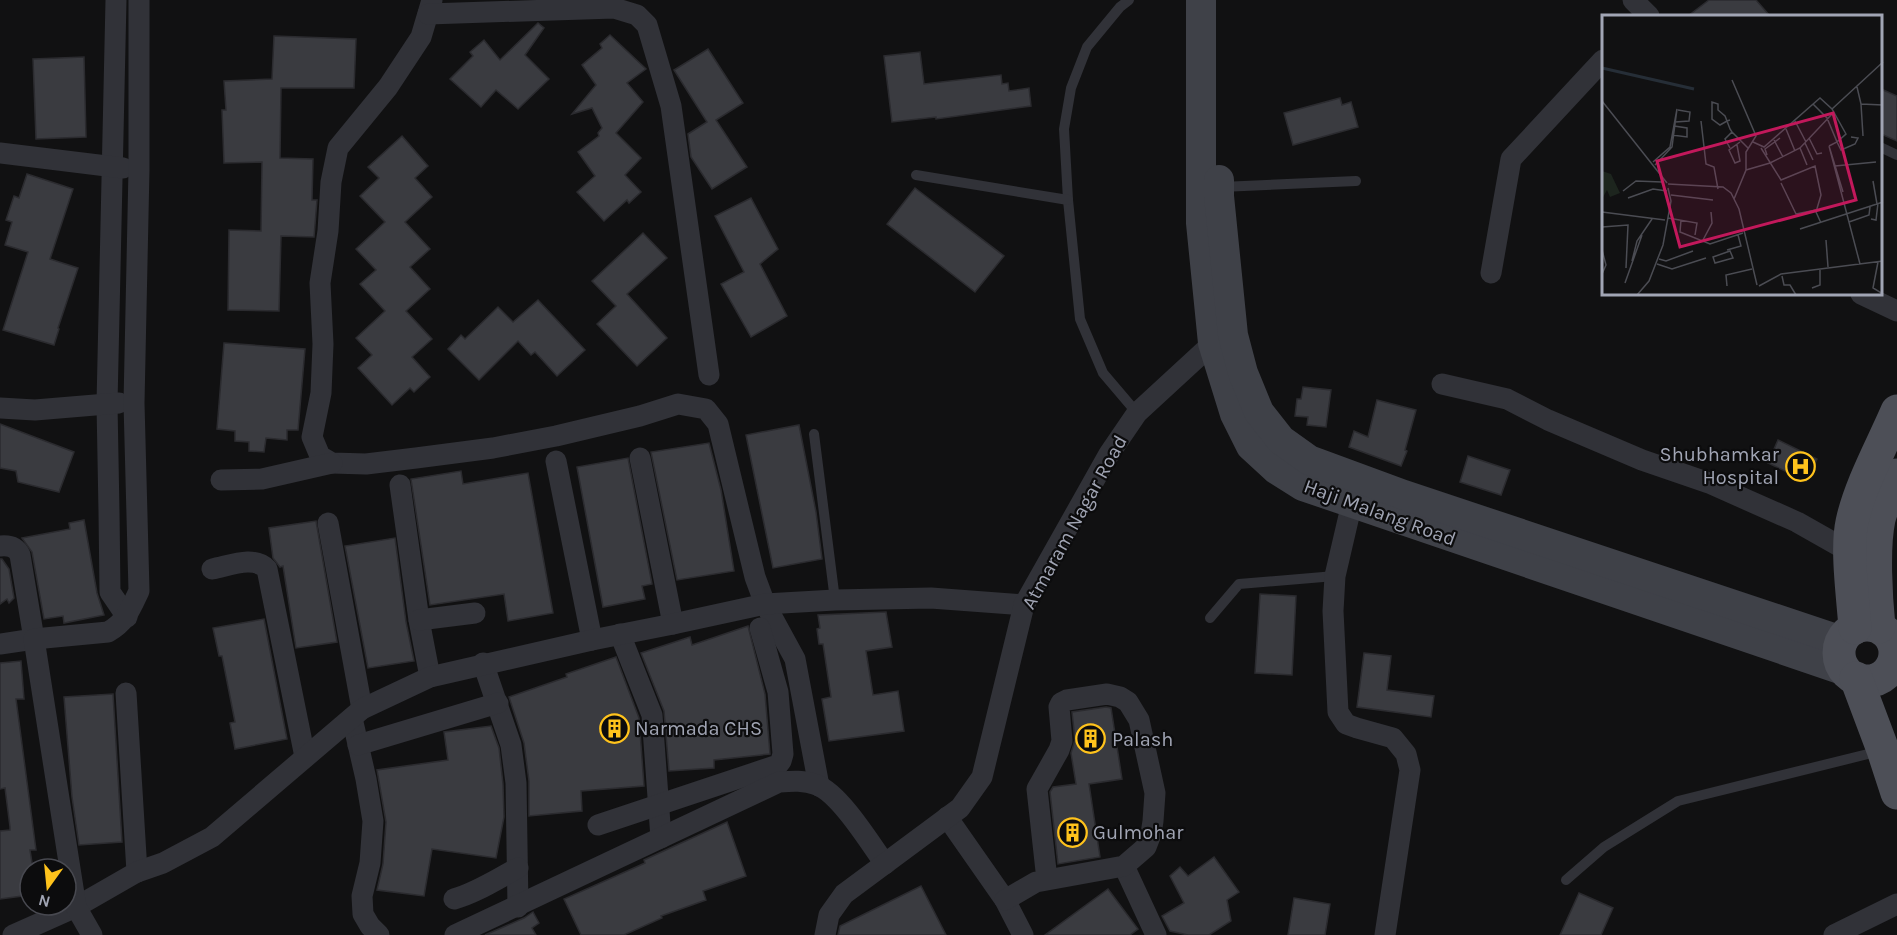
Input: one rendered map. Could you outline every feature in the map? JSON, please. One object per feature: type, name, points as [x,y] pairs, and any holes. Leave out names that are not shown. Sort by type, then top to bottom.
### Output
[{"type":"main road","name":"Haji Malang Road","points":[[1201,0],[1210,187],[1223,339],[1243,373],[1259,412],[1281,440],[1355,490],[1404,495],[1785,636],[1864,638]]},
{"type":"main road","name":"Haji Malang Road","points":[[1210,187],[1222,0]]},
{"type":"main road","points":[[1897,411],[1851,523],[1850,552],[1884,750],[1897,794]]},
{"type":"main road","points":[[1864,638],[1889,635],[1895,646],[1893,685],[1880,678],[1868,681],[1864,638],[1880,519],[1897,475]]},
{"type":"street","points":[[116,0],[107,404],[110,592],[127,617]]},
{"type":"street","points":[[0,631],[108,632],[119,626],[127,617],[139,591],[134,403],[139,168],[139,0]]},
{"type":"street","points":[[1633,0],[1647,15]]},
{"type":"street","points":[[332,463],[320,456],[312,437],[321,393],[323,344],[320,283],[328,231],[331,182],[338,148],[388,87],[421,37],[430,7],[614,8],[637,15],[647,25],[671,106],[709,378],[706,409]]},
{"type":"street","points":[[1491,273],[1511,159],[1602,61]]},
{"type":"street","points":[[0,153],[111,168],[139,168]]},
{"type":"street","points":[[1865,296],[1897,311]]},
{"type":"street","name":"Atmaram Nagar Road","points":[[825,935],[829,915],[844,894],[960,808],[982,777],[1024,605],[1108,454],[1137,413],[1223,339]]},
{"type":"street","points":[[1442,384],[1507,399],[1548,420],[1632,455],[1709,483],[1797,522],[1850,552]]},
{"type":"street","points":[[0,408],[35,410],[134,403]]},
{"type":"street","points":[[221,480],[262,479],[332,463],[366,464],[493,448],[556,436],[640,416],[678,404],[706,409],[718,424],[755,578],[765,604],[795,659],[819,786]]},
{"type":"street","points":[[640,458],[673,624]]},
{"type":"street","points":[[556,461],[592,640]]},
{"type":"street","points":[[400,485],[419,620],[430,677]]},
{"type":"street","points":[[1355,490],[1335,576],[1333,611],[1338,712],[1346,724],[1393,738],[1406,754],[1410,770],[1385,935]]},
{"type":"street","points":[[109,512],[137,510]]},
{"type":"street","points":[[328,523],[357,713],[358,745],[373,821],[369,863],[361,904],[363,914],[379,935]]},
{"type":"street","points":[[0,546],[13,547],[20,555],[68,857]]},
{"type":"street","points":[[212,569],[254,561],[267,569],[305,757]]},
{"type":"street","points":[[78,906],[136,872],[163,862],[212,837],[357,713],[430,677],[483,663],[765,604],[932,598],[1024,605]]},
{"type":"street","points":[[419,620],[475,614]]},
{"type":"street","points":[[598,825],[778,765],[782,761],[778,692],[760,627]]},
{"type":"street","points":[[0,644],[33,633]]},
{"type":"street","points":[[620,634],[652,715],[661,838]]},
{"type":"street","points":[[483,663],[511,745],[516,783],[518,907]]},
{"type":"street","points":[[778,692],[801,689]]},
{"type":"street","points":[[126,693],[136,872]]},
{"type":"street","points":[[1005,900],[1036,882],[1047,880],[1124,866],[1146,847],[1151,834],[1155,793],[1139,720],[1128,702],[1113,694],[1067,700],[1059,707],[1062,741],[1037,789],[1047,880]]},
{"type":"street","points":[[358,745],[498,703]]},
{"type":"street","points":[[455,935],[779,782],[801,781],[819,786],[841,804],[885,864]]},
{"type":"street","points":[[947,818],[1005,900],[1023,935]]},
{"type":"street","points":[[1124,866],[1156,935]]},
{"type":"street","points":[[454,899],[470,895],[484,885],[518,868]]},
{"type":"street","points":[[1834,935],[1897,904]]},
{"type":"street","points":[[78,910],[92,935]]},
{"type":"street","points":[[13,935],[54,917]]},
{"type":"lane","points":[[1129,0],[1120,7],[1087,47],[1071,88],[1064,129],[1068,200],[1080,319],[1103,373],[1137,413]]},
{"type":"lane","points":[[1882,148],[1897,155]]},
{"type":"lane","points":[[916,175],[1068,200]]},
{"type":"lane","points":[[1210,187],[1356,181]]},
{"type":"lane","points":[[814,434],[835,600]]},
{"type":"lane","points":[[1210,618],[1239,584],[1335,576]]},
{"type":"lane","points":[[1566,880],[1604,847],[1678,801],[1884,750]]},
{"type":"building","points":[[1709,0],[1756,0],[1769,15],[1689,15]]},
{"type":"building","points":[[538,23],[544,28],[525,55],[549,79],[518,109],[496,90],[481,107],[450,79],[473,56],[470,52],[484,40],[500,60]]},
{"type":"building","points":[[610,35],[646,69],[627,83],[643,102],[616,133],[641,158],[625,175],[641,192],[629,203],[627,200],[604,221],[577,192],[595,176],[578,152],[599,136],[598,133],[602,128],[592,108],[572,114],[596,85],[582,65],[602,48],[600,44]]},
{"type":"building","points":[[274,36],[356,39],[354,88],[281,88],[280,158],[313,159],[312,200],[317,200],[314,237],[281,236],[279,311],[228,310],[229,230],[261,231],[262,162],[224,163],[222,110],[226,110],[224,81],[272,79]]},
{"type":"building","points":[[708,49],[743,103],[716,120],[747,167],[712,189],[691,157],[688,134],[707,122],[674,70]]},
{"type":"building","points":[[920,52],[924,84],[1001,75],[1002,84],[1008,83],[1009,91],[1029,88],[1031,106],[936,119],[936,117],[892,122],[884,56]]},
{"type":"building","points":[[84,57],[86,137],[36,139],[33,59]]},
{"type":"building","points":[[1882,89],[1897,96],[1897,141],[1882,134]]},
{"type":"building","points":[[1340,98],[1342,105],[1351,102],[1358,127],[1293,145],[1284,113]]},
{"type":"building","points":[[402,136],[428,166],[415,178],[432,197],[405,222],[430,249],[410,267],[430,289],[406,311],[432,339],[412,357],[430,377],[414,392],[410,388],[392,405],[358,368],[372,355],[356,338],[385,311],[360,284],[376,270],[356,249],[385,222],[360,196],[379,178],[368,167]]},
{"type":"building","points":[[27,174],[73,189],[50,259],[78,268],[54,345],[3,330],[28,252],[5,245],[12,222],[6,220],[14,196],[19,198]]},
{"type":"building","points":[[915,188],[1004,256],[975,292],[887,224]]},
{"type":"building","points":[[751,198],[778,249],[760,264],[787,316],[751,337],[721,284],[744,272],[715,216]]},
{"type":"building","points":[[643,233],[667,258],[627,294],[667,338],[637,366],[597,324],[616,306],[592,281]]},
{"type":"building","points":[[538,300],[585,350],[557,376],[535,352],[531,355],[518,341],[479,380],[448,349],[461,335],[465,339],[498,307],[513,322]]},
{"type":"building","points":[[224,343],[305,349],[298,430],[287,430],[287,440],[266,438],[264,452],[249,451],[249,442],[235,441],[235,431],[217,429]]},
{"type":"building","points":[[1303,387],[1331,390],[1326,427],[1307,425],[1308,417],[1295,416],[1297,399],[1301,399]]},
{"type":"building","points":[[1377,400],[1416,410],[1405,450],[1407,451],[1401,466],[1349,447],[1354,431],[1368,437]]},
{"type":"building","points":[[0,424],[74,452],[59,492],[18,482],[16,471],[0,468]]},
{"type":"building","points":[[799,425],[816,512],[822,559],[773,568],[746,435]]},
{"type":"building","points":[[1778,440],[1817,459],[1806,481],[1768,463]]},
{"type":"building","points":[[709,443],[721,490],[734,571],[677,580],[651,452]]},
{"type":"building","points":[[1468,456],[1510,470],[1501,495],[1460,482]]},
{"type":"building","points":[[628,458],[652,584],[642,586],[645,599],[603,607],[577,467]]},
{"type":"building","points":[[461,471],[463,484],[528,473],[553,613],[508,621],[504,594],[430,605],[411,479]]},
{"type":"building","points":[[84,520],[97,593],[104,615],[64,623],[63,616],[44,619],[32,552],[22,538],[70,529],[69,523]]},
{"type":"building","points":[[316,521],[337,642],[296,648],[283,566],[280,567],[273,558],[269,528]]},
{"type":"building","points":[[395,538],[406,622],[414,661],[368,668],[345,546]]},
{"type":"building","points":[[0,559],[9,569],[14,598],[9,603],[7,599],[0,604]]},
{"type":"building","points":[[1260,594],[1296,596],[1292,675],[1255,673]]},
{"type":"building","points":[[886,612],[892,647],[866,651],[873,695],[898,691],[904,731],[829,741],[822,699],[831,697],[823,644],[819,644],[818,615]]},
{"type":"building","points":[[264,619],[287,739],[235,749],[230,723],[235,722],[222,656],[219,656],[213,628]]},
{"type":"building","points":[[748,626],[765,694],[770,754],[714,760],[714,768],[669,771],[664,711],[641,653],[690,637],[692,645]]},
{"type":"building","points":[[1364,653],[1391,656],[1387,690],[1434,696],[1431,717],[1357,707]]},
{"type":"building","points":[[616,657],[639,718],[644,786],[581,791],[582,811],[529,816],[529,781],[524,743],[509,697]]},
{"type":"building","points":[[21,661],[24,699],[16,699],[36,850],[30,850],[31,857],[18,857],[18,897],[0,899],[0,831],[10,830],[10,827],[5,788],[0,789],[0,663]]},
{"type":"building","points":[[113,694],[122,842],[79,845],[72,797],[64,697]]},
{"type":"building","points":[[1111,708],[1122,779],[1089,784],[1100,857],[1058,864],[1050,792],[1053,787],[1076,784],[1071,753],[1075,740],[1072,712]]},
{"type":"building","points":[[491,726],[499,748],[503,784],[504,817],[496,858],[432,849],[424,896],[377,890],[383,864],[386,822],[377,770],[448,760],[444,732]]},
{"type":"building","points":[[727,822],[746,876],[703,891],[706,900],[661,916],[662,918],[624,935],[581,935],[564,899],[645,863],[644,860]]},
{"type":"building","points":[[1214,857],[1239,892],[1227,900],[1231,921],[1209,935],[1188,935],[1170,931],[1162,916],[1184,903],[1170,876],[1180,867],[1188,876]]},
{"type":"building","points":[[921,886],[946,935],[838,935],[840,926]]},
{"type":"building","points":[[1108,889],[1138,929],[1130,935],[1045,935]]},
{"type":"building","points":[[1579,893],[1613,908],[1601,935],[1560,935]]},
{"type":"building","points":[[1294,898],[1330,904],[1325,935],[1288,935]]},
{"type":"building","points":[[533,912],[539,923],[532,928],[536,935],[485,935],[524,918]]},
{"type":"place","name":"Shubhamkar Hospital","points":[[1800,466]]},
{"type":"place","name":"Narmada CHS","points":[[614,728]]},
{"type":"place","name":"Palash","points":[[1091,739]]},
{"type":"place","name":"Gulmohar","points":[[1072,832]]}]
